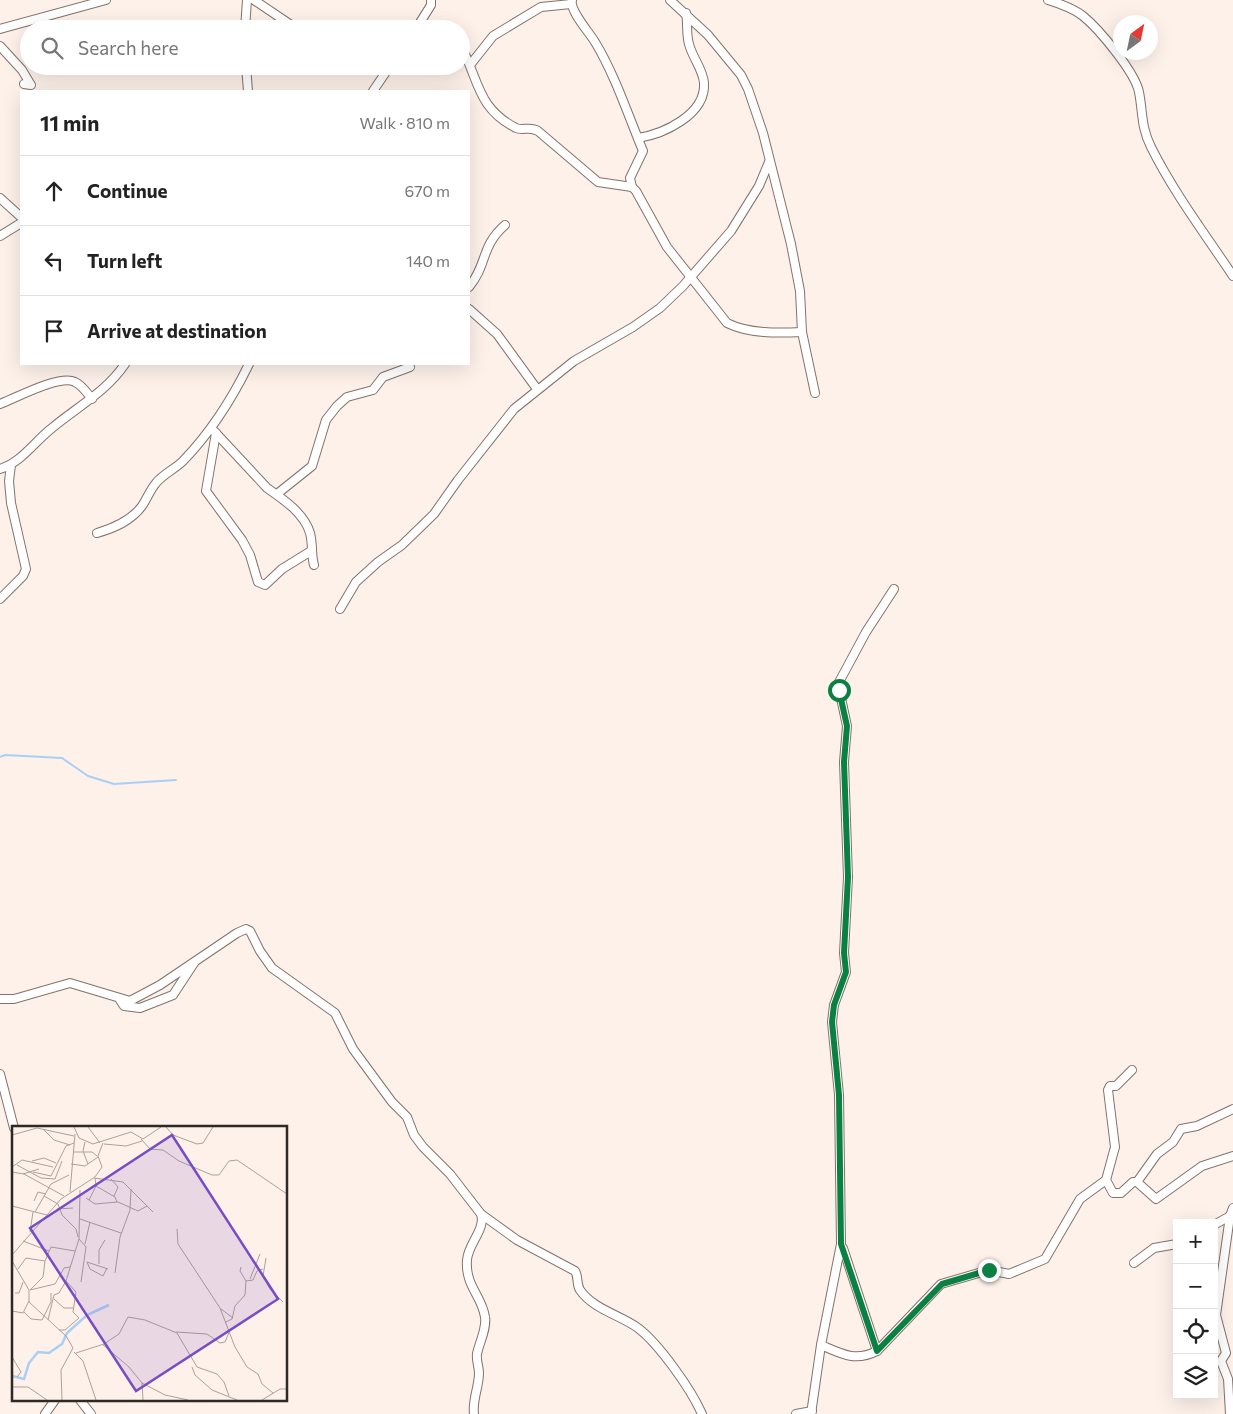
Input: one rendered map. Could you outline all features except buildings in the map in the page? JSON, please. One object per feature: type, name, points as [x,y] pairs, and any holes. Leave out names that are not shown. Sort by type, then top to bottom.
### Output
[{"type":"street","points":[[33,20],[106,0]]},
{"type":"street","points":[[254,0],[284,20]]},
{"type":"street","points":[[422,20],[432,0]]},
{"type":"street","points":[[670,0],[686,13],[718,46],[744,82],[757,113],[797,270],[802,332],[815,393]]},
{"type":"street","points":[[1048,0],[1073,9],[1083,16],[1130,72],[1139,91],[1142,128],[1151,148],[1171,183],[1233,276]]},
{"type":"street","points":[[245,20],[246,2]]},
{"type":"street","points":[[632,187],[598,182],[538,131],[530,127],[516,128],[492,112],[481,94],[470,65],[493,36],[540,7],[572,2],[614,78],[638,138],[643,151],[630,178],[632,187],[646,204],[667,247],[717,312],[734,326],[764,332],[802,332]]},
{"type":"street","points":[[638,138],[662,131],[685,118],[691,113],[700,97],[704,83],[688,43],[686,13]]},
{"type":"street","points":[[0,29],[20,24]]},
{"type":"street","points":[[0,46],[20,68]]},
{"type":"street","points":[[24,84],[31,85],[25,75]]},
{"type":"street","points":[[247,75],[248,90]]},
{"type":"street","points":[[374,90],[384,75]]},
{"type":"street","points":[[340,608],[356,582],[378,562],[402,546],[434,514],[501,424],[537,389],[574,361],[633,328],[653,313],[690,278],[731,231],[759,186],[769,162]]},
{"type":"street","points":[[0,198],[20,216]]},
{"type":"street","points":[[0,236],[20,224]]},
{"type":"street","points":[[470,286],[478,275],[488,244],[505,224]]},
{"type":"street","points":[[470,310],[497,334],[537,389]]},
{"type":"street","points":[[0,468],[11,465],[51,429],[92,399],[116,377],[124,365]]},
{"type":"street","points":[[97,533],[117,527],[135,513],[142,506],[156,482],[181,463],[213,430],[249,365]]},
{"type":"street","points":[[278,494],[312,466],[326,420],[337,406],[347,398],[373,390],[383,377],[410,367]]},
{"type":"street","points":[[0,404],[51,383],[71,380],[78,383],[92,399]]},
{"type":"street","points":[[213,430],[267,488],[278,494],[301,517],[310,532],[314,565]]},
{"type":"street","points":[[213,430],[206,490],[242,540],[250,555],[258,582],[265,585],[282,569],[311,551]]},
{"type":"street","points":[[0,599],[23,576],[26,569],[11,503],[9,481],[11,465]]},
{"type":"street","points":[[796,1414],[812,1412],[821,1345],[841,1244],[839,1095],[832,1022],[834,1005],[846,972],[844,953],[848,877],[844,762],[847,726],[838,684],[866,632],[894,589]]},
{"type":"street","points":[[0,999],[14,999],[70,983],[100,991],[120,1000],[130,1001],[196,961],[236,933],[246,929],[250,931],[263,957],[272,968],[335,1013],[353,1049],[392,1102],[407,1117],[418,1141],[450,1174],[481,1214],[518,1240],[573,1270],[578,1275],[578,1284],[584,1294],[598,1306],[637,1328],[665,1358],[702,1414]]},
{"type":"street","points":[[120,1000],[124,1006],[140,1008],[173,995],[196,961]]},
{"type":"street","points":[[1132,1070],[1116,1086],[1110,1086],[1108,1090],[1115,1147],[1106,1180],[1110,1190],[1116,1194],[1121,1193],[1133,1182],[1137,1182],[1157,1154],[1173,1142],[1181,1130],[1197,1126],[1233,1109]]},
{"type":"street","points":[[0,1074],[13,1126]]},
{"type":"street","points":[[1137,1182],[1156,1199],[1202,1166],[1233,1156]]},
{"type":"street","points":[[821,1345],[858,1358],[877,1351],[942,1284],[989,1270],[1009,1274],[1045,1259],[1080,1199],[1106,1180]]},
{"type":"street","points":[[1218,1222],[1231,1212]]},
{"type":"street","points":[[1230,1414],[1228,1379],[1221,1361],[1226,1353],[1216,1315],[1231,1212]]},
{"type":"street","points":[[474,1414],[473,1403],[479,1371],[477,1352],[485,1324],[485,1316],[468,1278],[467,1260],[470,1247],[483,1219],[481,1214]]},
{"type":"street","points":[[841,1244],[877,1351]]},
{"type":"street","points":[[1134,1263],[1154,1248],[1173,1245]]},
{"type":"street","points":[[44,1414],[54,1402]]},
{"type":"street","points":[[81,1402],[90,1414]]},
{"type":"waterway","points":[[0,757],[5,755],[62,758],[88,776],[114,784],[176,780]]},
{"type":"route","points":[[839,690],[847,726],[844,762],[848,877],[844,953],[846,972],[832,1014],[839,1095],[841,1244],[877,1351],[914,1310],[942,1284],[948,1280],[989,1270]]}]
